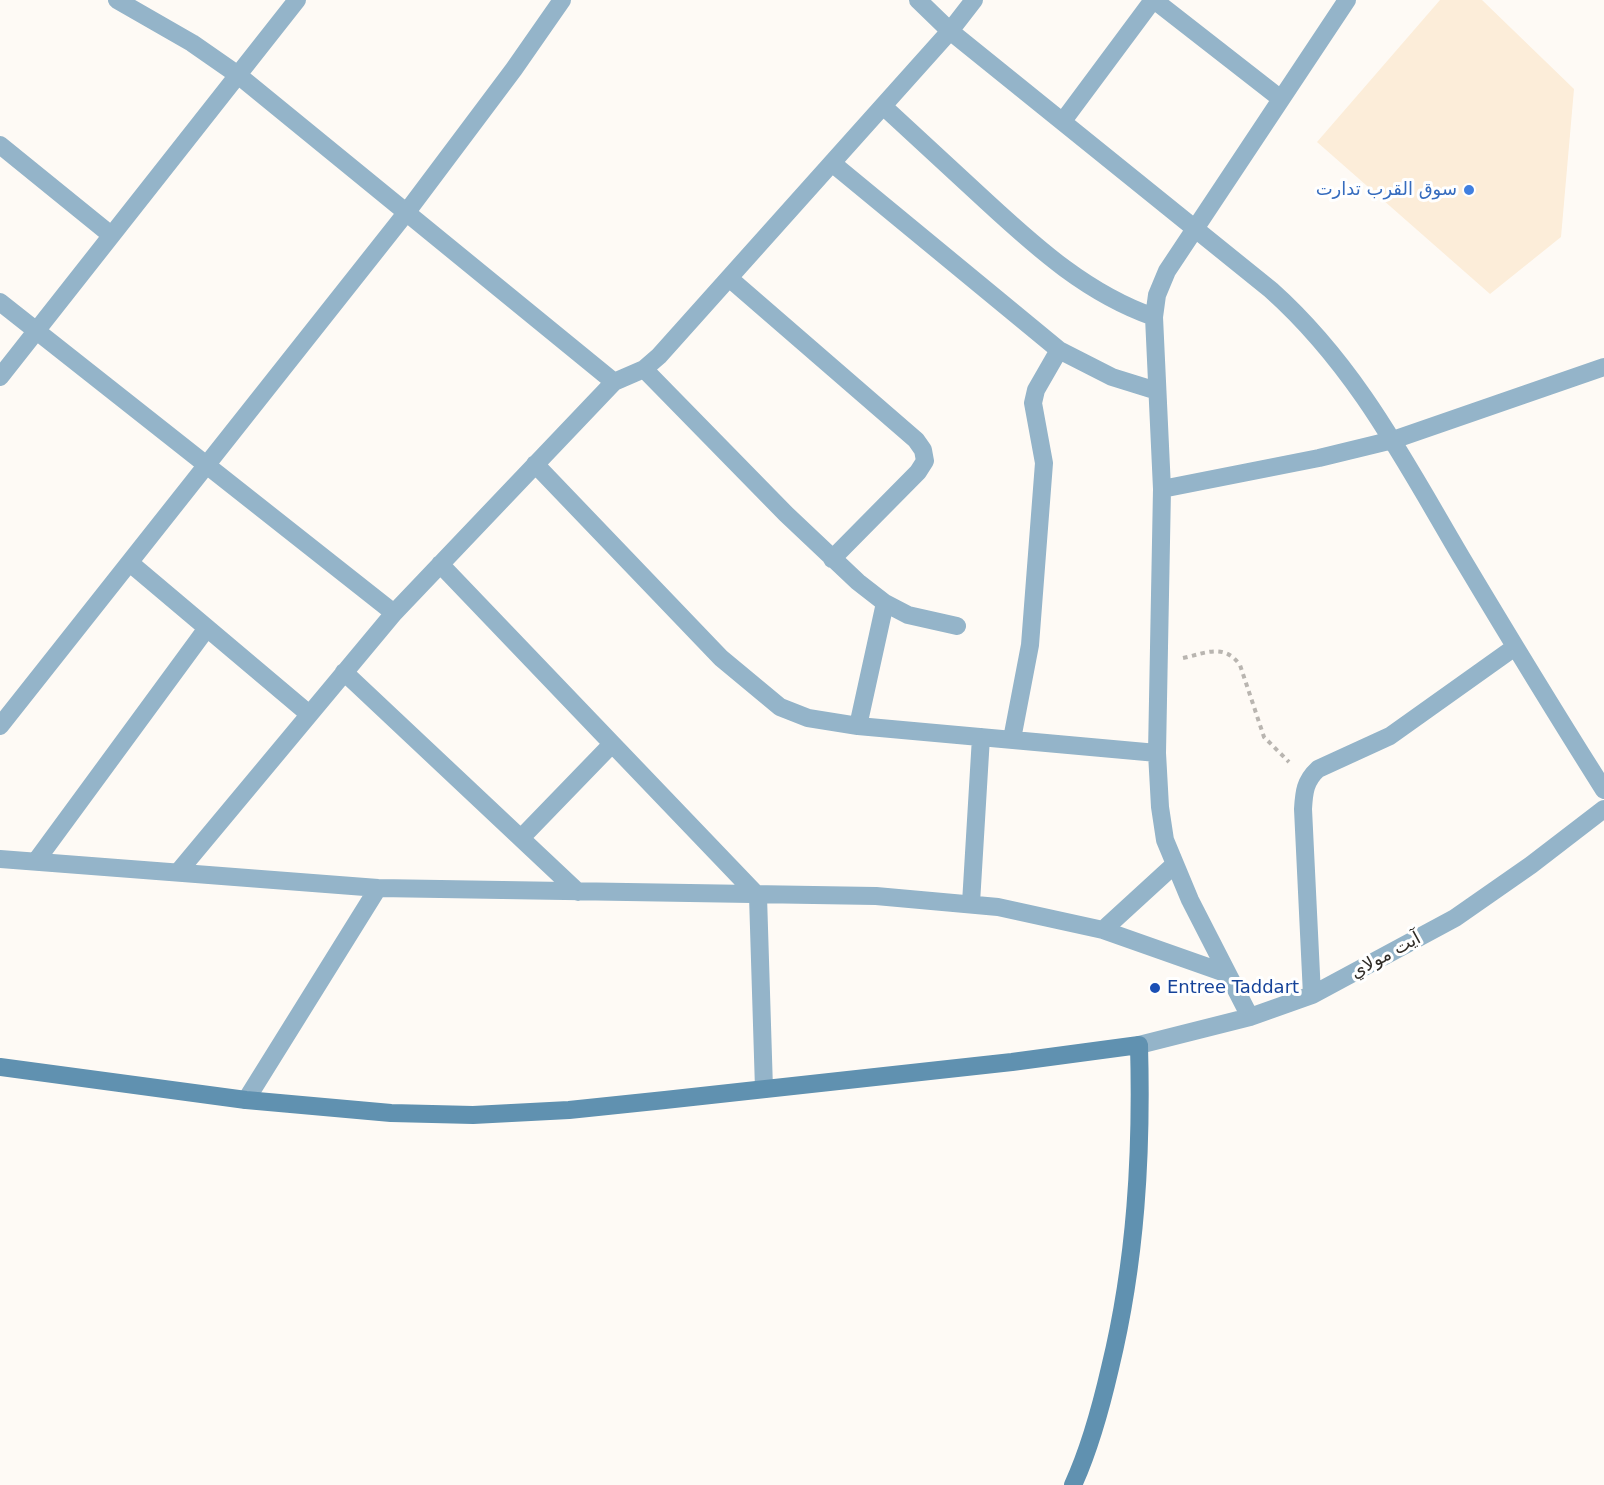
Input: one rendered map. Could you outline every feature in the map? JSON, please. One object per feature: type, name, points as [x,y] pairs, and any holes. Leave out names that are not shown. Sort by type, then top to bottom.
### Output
[{"type":"street","points":[[117,0],[192,43],[238,75],[614,382]]},
{"type":"street","points":[[0,377],[297,0]]},
{"type":"street","points":[[0,726],[406,213],[514,69],[562,0]]},
{"type":"street","points":[[918,0],[950,31],[1198,228],[1305,320],[1332,351],[1393,440],[1515,647],[1604,790]]},
{"type":"street","points":[[179,871],[394,613],[614,382],[644,369],[883,106],[950,31],[974,0]]},
{"type":"street","points":[[1063,121],[1153,0],[1281,99]]},
{"type":"street","points":[[1250,1017],[1225,973],[1174,864],[1163,829],[1157,753],[1162,489],[1154,317],[1157,295],[1167,272],[1347,0]]},
{"type":"street","points":[[883,106],[1038,249],[1095,291],[1122,306],[1154,317]]},
{"type":"street","points":[[0,145],[111,235]]},
{"type":"street","points":[[832,163],[1059,350],[1112,377],[1157,391]]},
{"type":"street","points":[[729,278],[916,440],[923,450],[925,461],[918,472],[832,559]]},
{"type":"street","points":[[0,302],[394,613]]},
{"type":"street","points":[[1012,739],[1030,645],[1044,463],[1033,403],[1036,390],[1059,350]]},
{"type":"street","points":[[1162,489],[1320,458],[1393,440],[1604,367]]},
{"type":"street","points":[[644,369],[832,559],[885,603],[908,615],[957,626]]},
{"type":"street","points":[[535,464],[721,658],[780,707],[808,718],[858,726],[1157,753]]},
{"type":"street","points":[[130,563],[309,714]]},
{"type":"street","points":[[440,564],[758,896],[764,1089]]},
{"type":"street","points":[[858,726],[885,603]]},
{"type":"street","points":[[36,861],[207,628]]},
{"type":"street","points":[[1312,995],[1303,809],[1304,790],[1309,777],[1318,769],[1390,736],[1515,647]]},
{"type":"street","points":[[344,672],[578,892]]},
{"type":"street","points":[[971,903],[981,737]]},
{"type":"street","points":[[520,838],[612,744]]},
{"type":"street","name":"آيت مولاي","points":[[1139,1045],[1250,1017],[1312,995],[1455,918],[1531,865],[1604,809]]},
{"type":"street","points":[[0,859],[378,888],[758,896],[876,896],[971,903],[1103,930],[1225,973]]},
{"type":"street","points":[[1103,930],[1174,864]]},
{"type":"street","points":[[246,1100],[378,888]]},
{"type":"street","points":[[0,1067],[246,1100],[391,1113],[473,1115],[569,1110],[1012,1062],[1139,1045],[1140,1113],[1133,1251],[1122,1317],[1102,1405],[1073,1485]]},
{"type":"path","points":[[1159,663],[1221,651],[1233,655],[1240,664],[1264,737],[1282,757],[1309,777]]},
{"type":"shaded area","name":"سوق القرب تدارت","points":[[1440,0],[1482,0],[1574,89],[1561,237],[1490,294],[1317,142]]},
{"type":"place","name":"سوق القرب تدارت","points":[[1469,190]]},
{"type":"place","name":"Entree Taddart","points":[[1155,988]]}]
